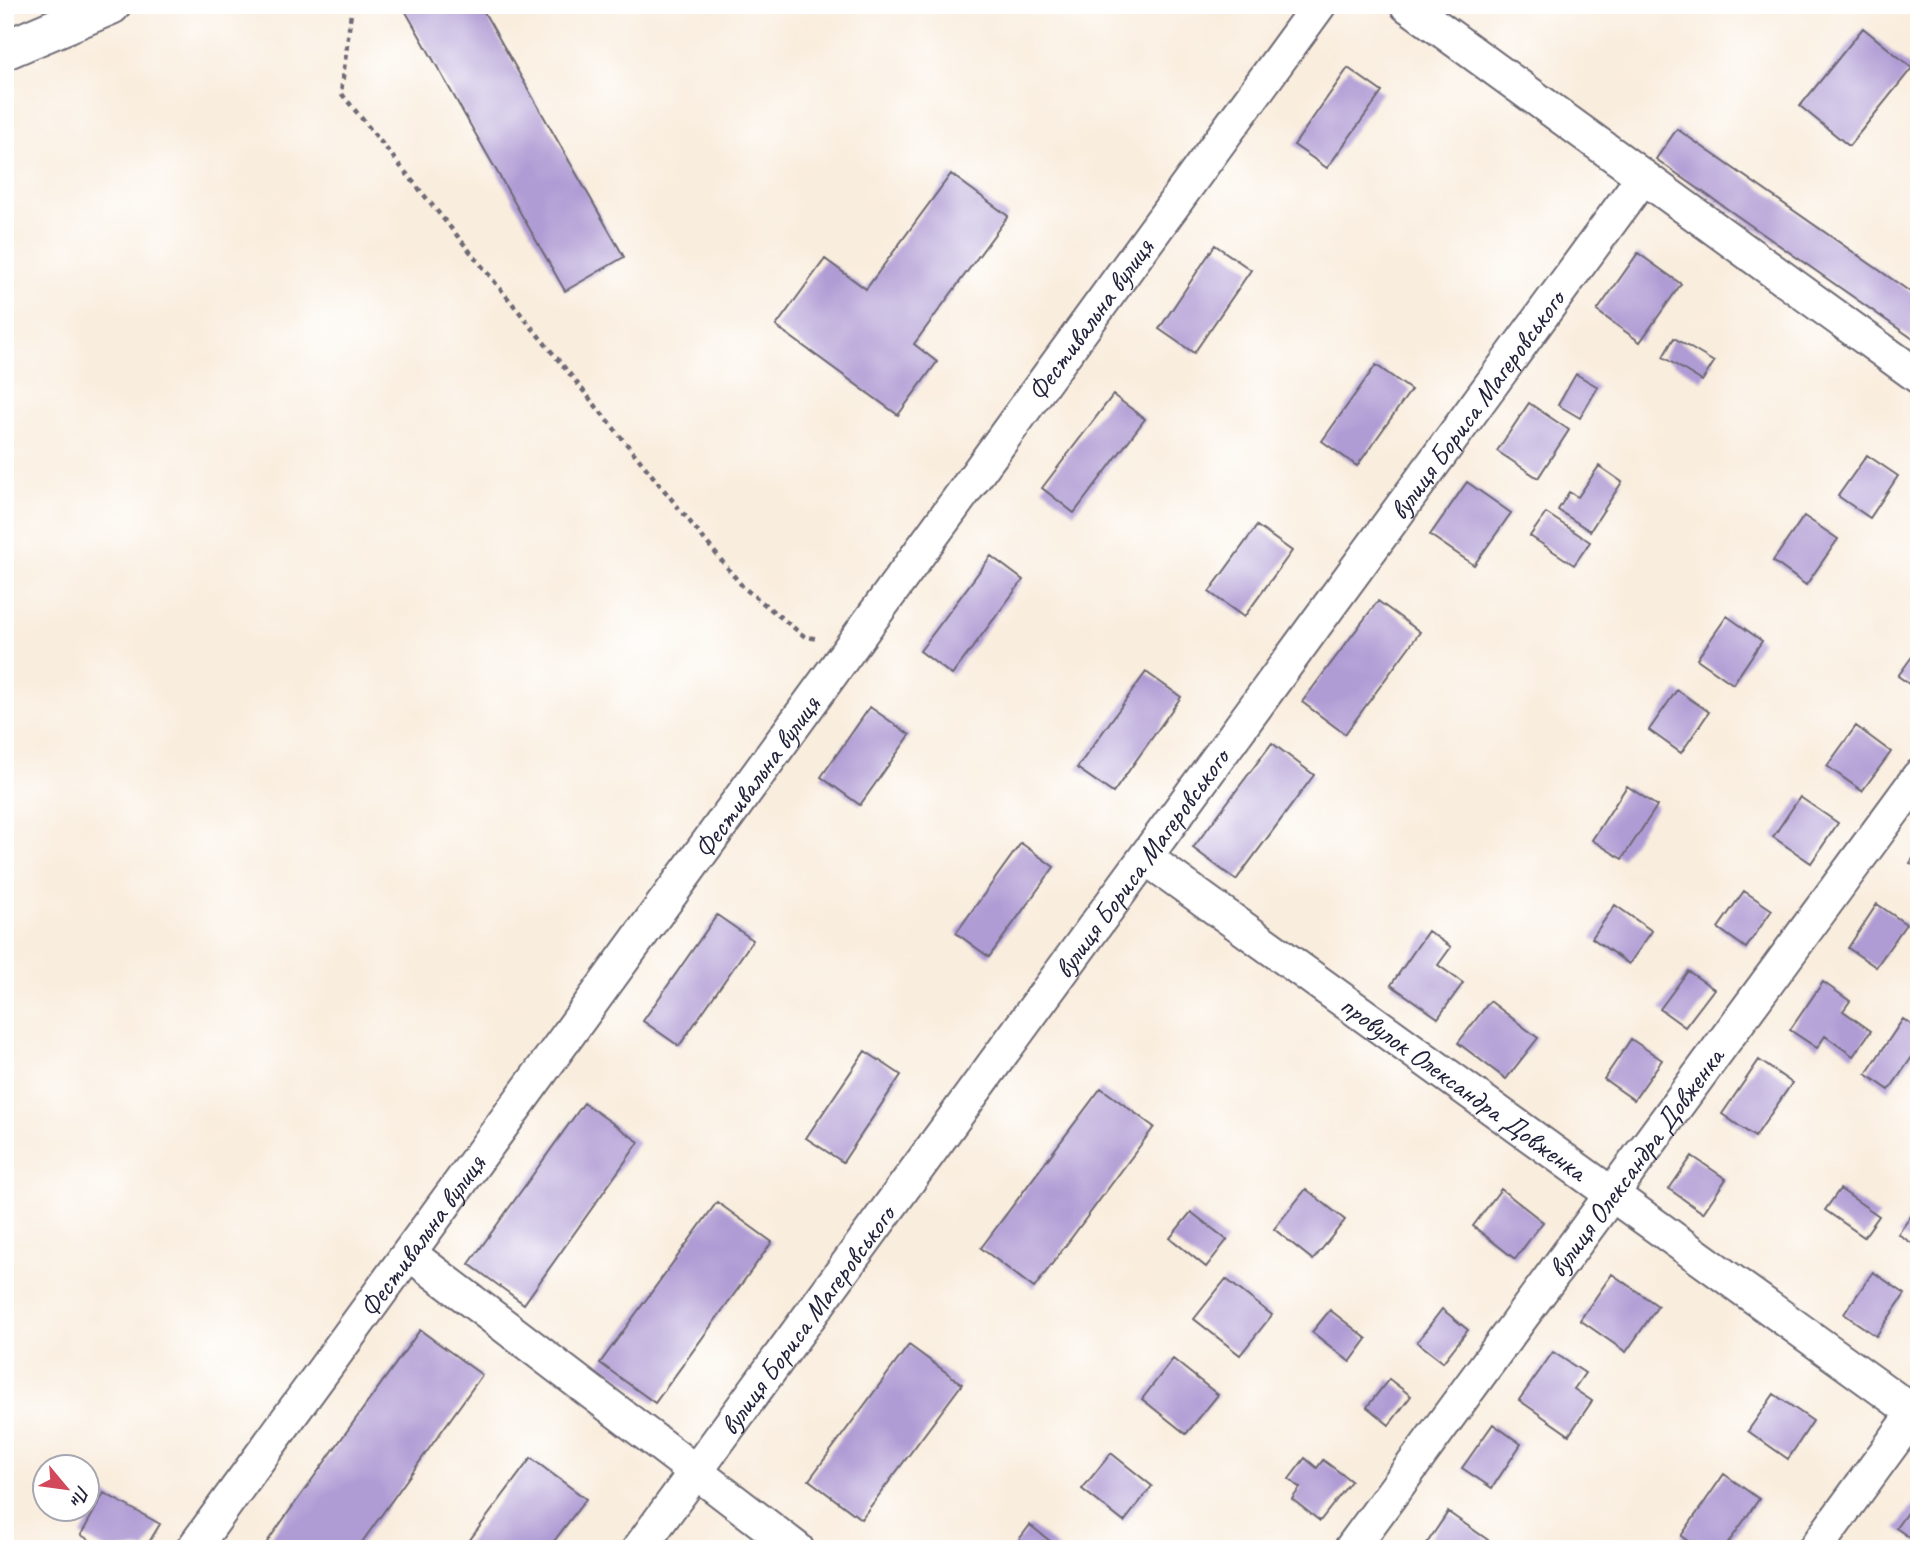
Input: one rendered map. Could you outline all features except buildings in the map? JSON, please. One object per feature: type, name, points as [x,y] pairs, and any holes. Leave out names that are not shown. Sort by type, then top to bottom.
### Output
[{"type":"street","points":[[5,50],[111,5]]},
{"type":"street","name":"Фестивальна вулиця","points":[[193,1549],[1319,5]]},
{"type":"street","points":[[1407,5],[1919,377]]},
{"type":"street","name":"вулиця Бориса Магеровського","points":[[639,1549],[1643,177]]},
{"type":"street","name":"вулиця Олександра Довженка","points":[[1351,1549],[1919,776]]},
{"type":"street","name":"провулок Олександра Довженка","points":[[1146,858],[1610,1196],[1917,1412]]},
{"type":"street","points":[[410,1254],[797,1549]]},
{"type":"street","points":[[1815,1549],[1917,1412]]},
{"type":"path","points":[[352,5],[341,93],[743,587],[804,636],[851,649]]}]
